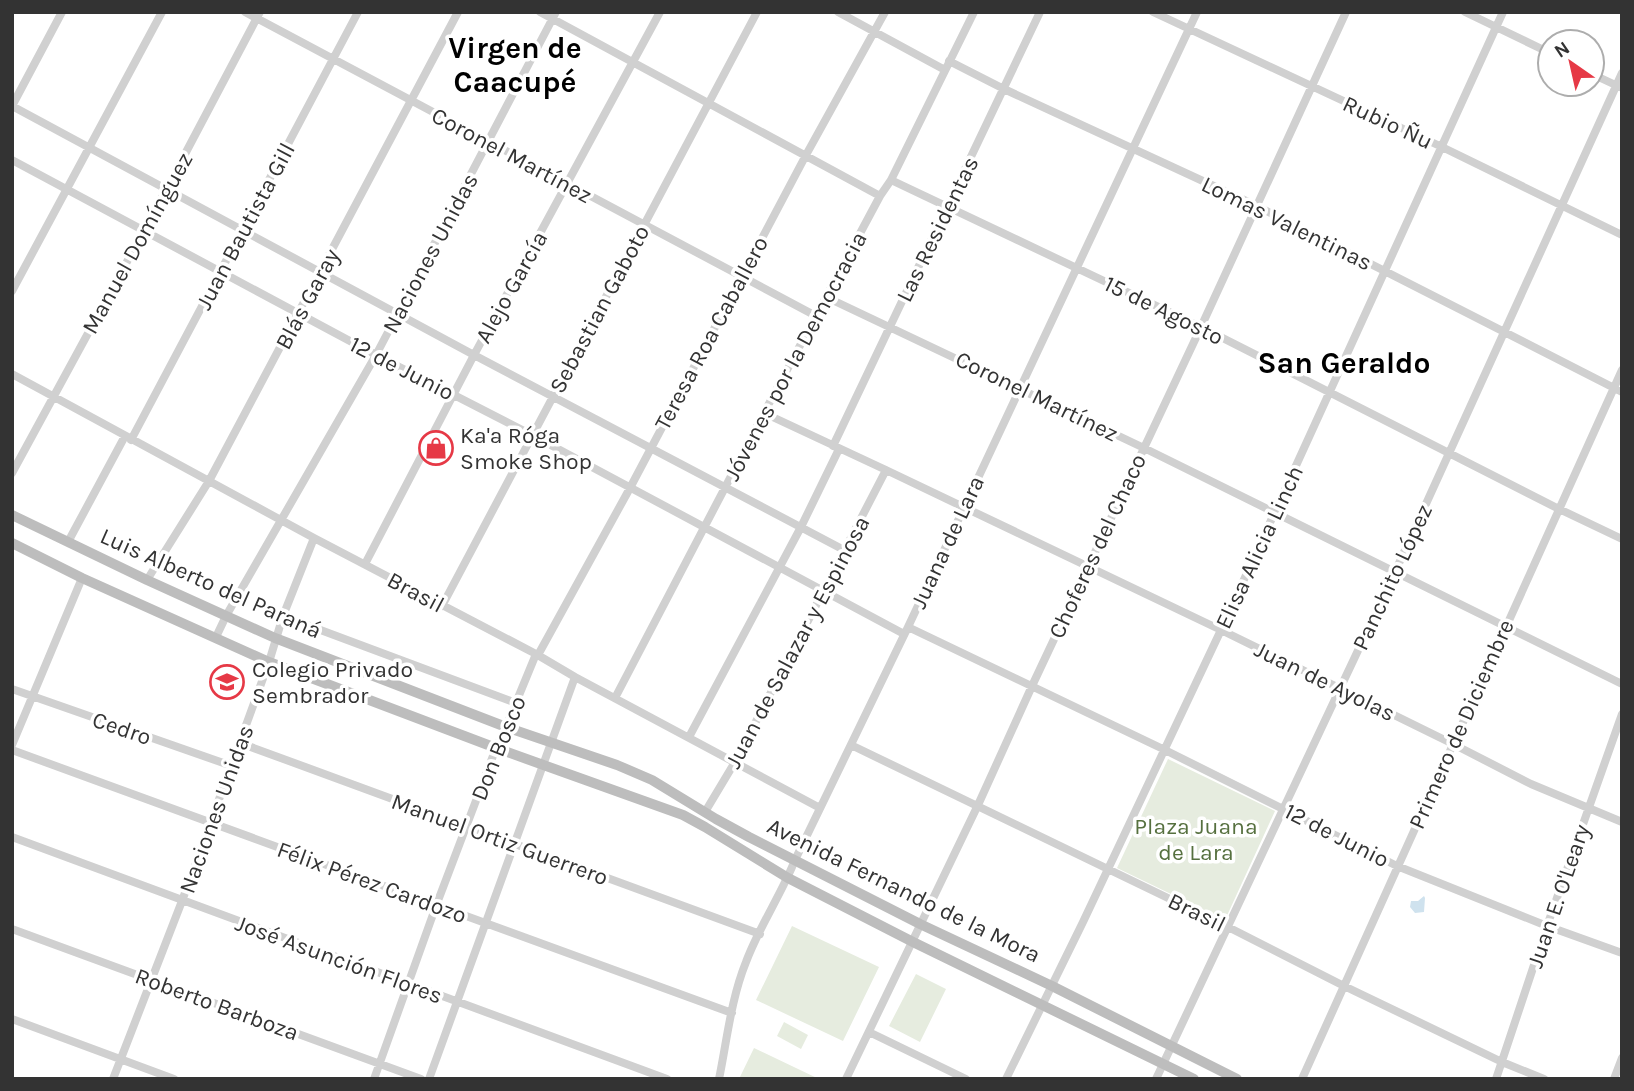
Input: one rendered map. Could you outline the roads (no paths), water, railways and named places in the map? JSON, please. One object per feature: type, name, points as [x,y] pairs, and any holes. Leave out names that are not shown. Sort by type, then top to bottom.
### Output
[{"type":"main road","name":"Luis Alberto del Paraná","points":[[12,515],[275,638],[552,743]]},
{"type":"main road","name":"Avenida Fernando de la Mora","points":[[12,543],[82,578],[270,662],[682,815],[788,878],[1194,1079]]},
{"type":"main road","name":"Avenida Fernando de la Mora","points":[[552,743],[652,780],[705,812],[920,924],[1052,986],[1237,1079]]},
{"type":"street","points":[[12,106],[62,12]]},
{"type":"street","points":[[12,291],[162,12]]},
{"type":"street","name":"Coronel Martínez","points":[[245,12],[258,15],[488,143],[816,316]]},
{"type":"street","name":"Juan Bautista Gill","points":[[68,542],[222,272],[358,12]]},
{"type":"street","name":"Blás Garay","points":[[147,580],[209,481],[458,12]]},
{"type":"street","points":[[540,12],[554,15],[633,62],[880,196]]},
{"type":"street","name":"Alejo García","points":[[365,564],[474,355],[660,12]]},
{"type":"street","name":"Sebastian Gaboto","points":[[442,606],[757,12]]},
{"type":"street","name":"Lomas Valentinas","points":[[838,12],[947,66],[1257,206],[1618,390]]},
{"type":"street","name":"Teresa Roa Caballero","points":[[537,655],[630,488],[741,276],[885,12]]},
{"type":"street","name":"Jóvenes por la Democracia","points":[[615,698],[764,413],[891,180],[974,12]]},
{"type":"street","name":"Las Residentas","points":[[689,737],[801,527],[890,326],[1040,12]]},
{"type":"street","name":"Rubio Ñu","points":[[1153,12],[1442,147],[1622,235]]},
{"type":"street","name":"Juana de Lara","points":[[719,1079],[746,960],[906,631],[1198,12]]},
{"type":"street","name":"Choferes del Chaco","points":[[846,1079],[978,805],[1346,12]]},
{"type":"street","points":[[1465,12],[1536,46]]},
{"type":"street","name":"Elisa Alicia Linch","points":[[1006,1079],[1221,630],[1503,12]]},
{"type":"street","name":"Manuel Domínguez","points":[[12,473],[258,15]]},
{"type":"street","name":"Naciones Unidas","points":[[216,638],[226,616],[376,355],[554,15]]},
{"type":"street","name":"Panchito López","points":[[1156,1079],[1395,572],[1619,87],[1622,73]]},
{"type":"street","name":"12 de Junio","points":[[12,106],[474,355],[845,550]]},
{"type":"street","name":"12 de Junio","points":[[12,160],[780,568],[906,631],[1032,686],[1164,749],[1397,866],[1622,953]]},
{"type":"street","name":"15 de Agosto","points":[[891,180],[1201,327],[1622,539]]},
{"type":"street","name":"Coronel Martínez","points":[[826,297],[1144,447],[1622,684]]},
{"type":"street","name":"Primero de Diciembre","points":[[1302,1079],[1559,509],[1618,390],[1622,370]]},
{"type":"street","name":"Brasil","points":[[12,374],[820,808]]},
{"type":"street","name":"Juan de Ayolas","points":[[764,413],[1221,630],[1531,784],[1622,822]]},
{"type":"street","name":"Juan de Salazar y Espinosa","points":[[705,812],[735,762],[886,470]]},
{"type":"street","name":"Naciones Unidas","points":[[113,1079],[211,823],[270,662],[275,638],[314,538]]},
{"type":"street","points":[[12,747],[82,578]]},
{"type":"street","points":[[283,616],[516,703]]},
{"type":"street","name":"Don Bosco","points":[[374,1079],[496,748],[537,655]]},
{"type":"street","points":[[429,1079],[575,677]]},
{"type":"street","name":"Cedro","points":[[12,689],[232,766]]},
{"type":"street","name":"Juan E. O'Leary","points":[[1496,1079],[1622,714]]},
{"type":"street","name":"Manuel Ortiz Guerrero","points":[[240,743],[760,934]]},
{"type":"street","name":"Brasil","points":[[851,745],[1344,986],[1502,1062],[1544,1079]]},
{"type":"street","name":"Félix Pérez Cardozo","points":[[12,747],[211,823],[732,1013]]},
{"type":"street","name":"José Asunción Flores","points":[[12,837],[667,1079]]},
{"type":"street","name":"Roberto Barboza","points":[[12,929],[421,1079]]},
{"type":"street","points":[[12,1019],[174,1079]]},
{"type":"street","points":[[869,1032],[967,1079]]},
{"type":"street","points":[[1614,1079],[1622,1058]]},
{"type":"water","points":[[1424,896],[1424,912],[1415,913],[1410,907],[1411,901],[1418,901]]},
{"type":"place","name":"Ka'a Róga Smoke Shop","points":[[436,448]]},
{"type":"place","name":"Colegio Privado Sembrador","points":[[227,682]]},
{"type":"district","name":"Virgen de Caacupé","points":[[515,65]]},
{"type":"district","name":"San Geraldo","points":[[1344,363]]},
{"type":"park label","name":"Plaza Juana de Lara","points":[[1196,839]]}]
